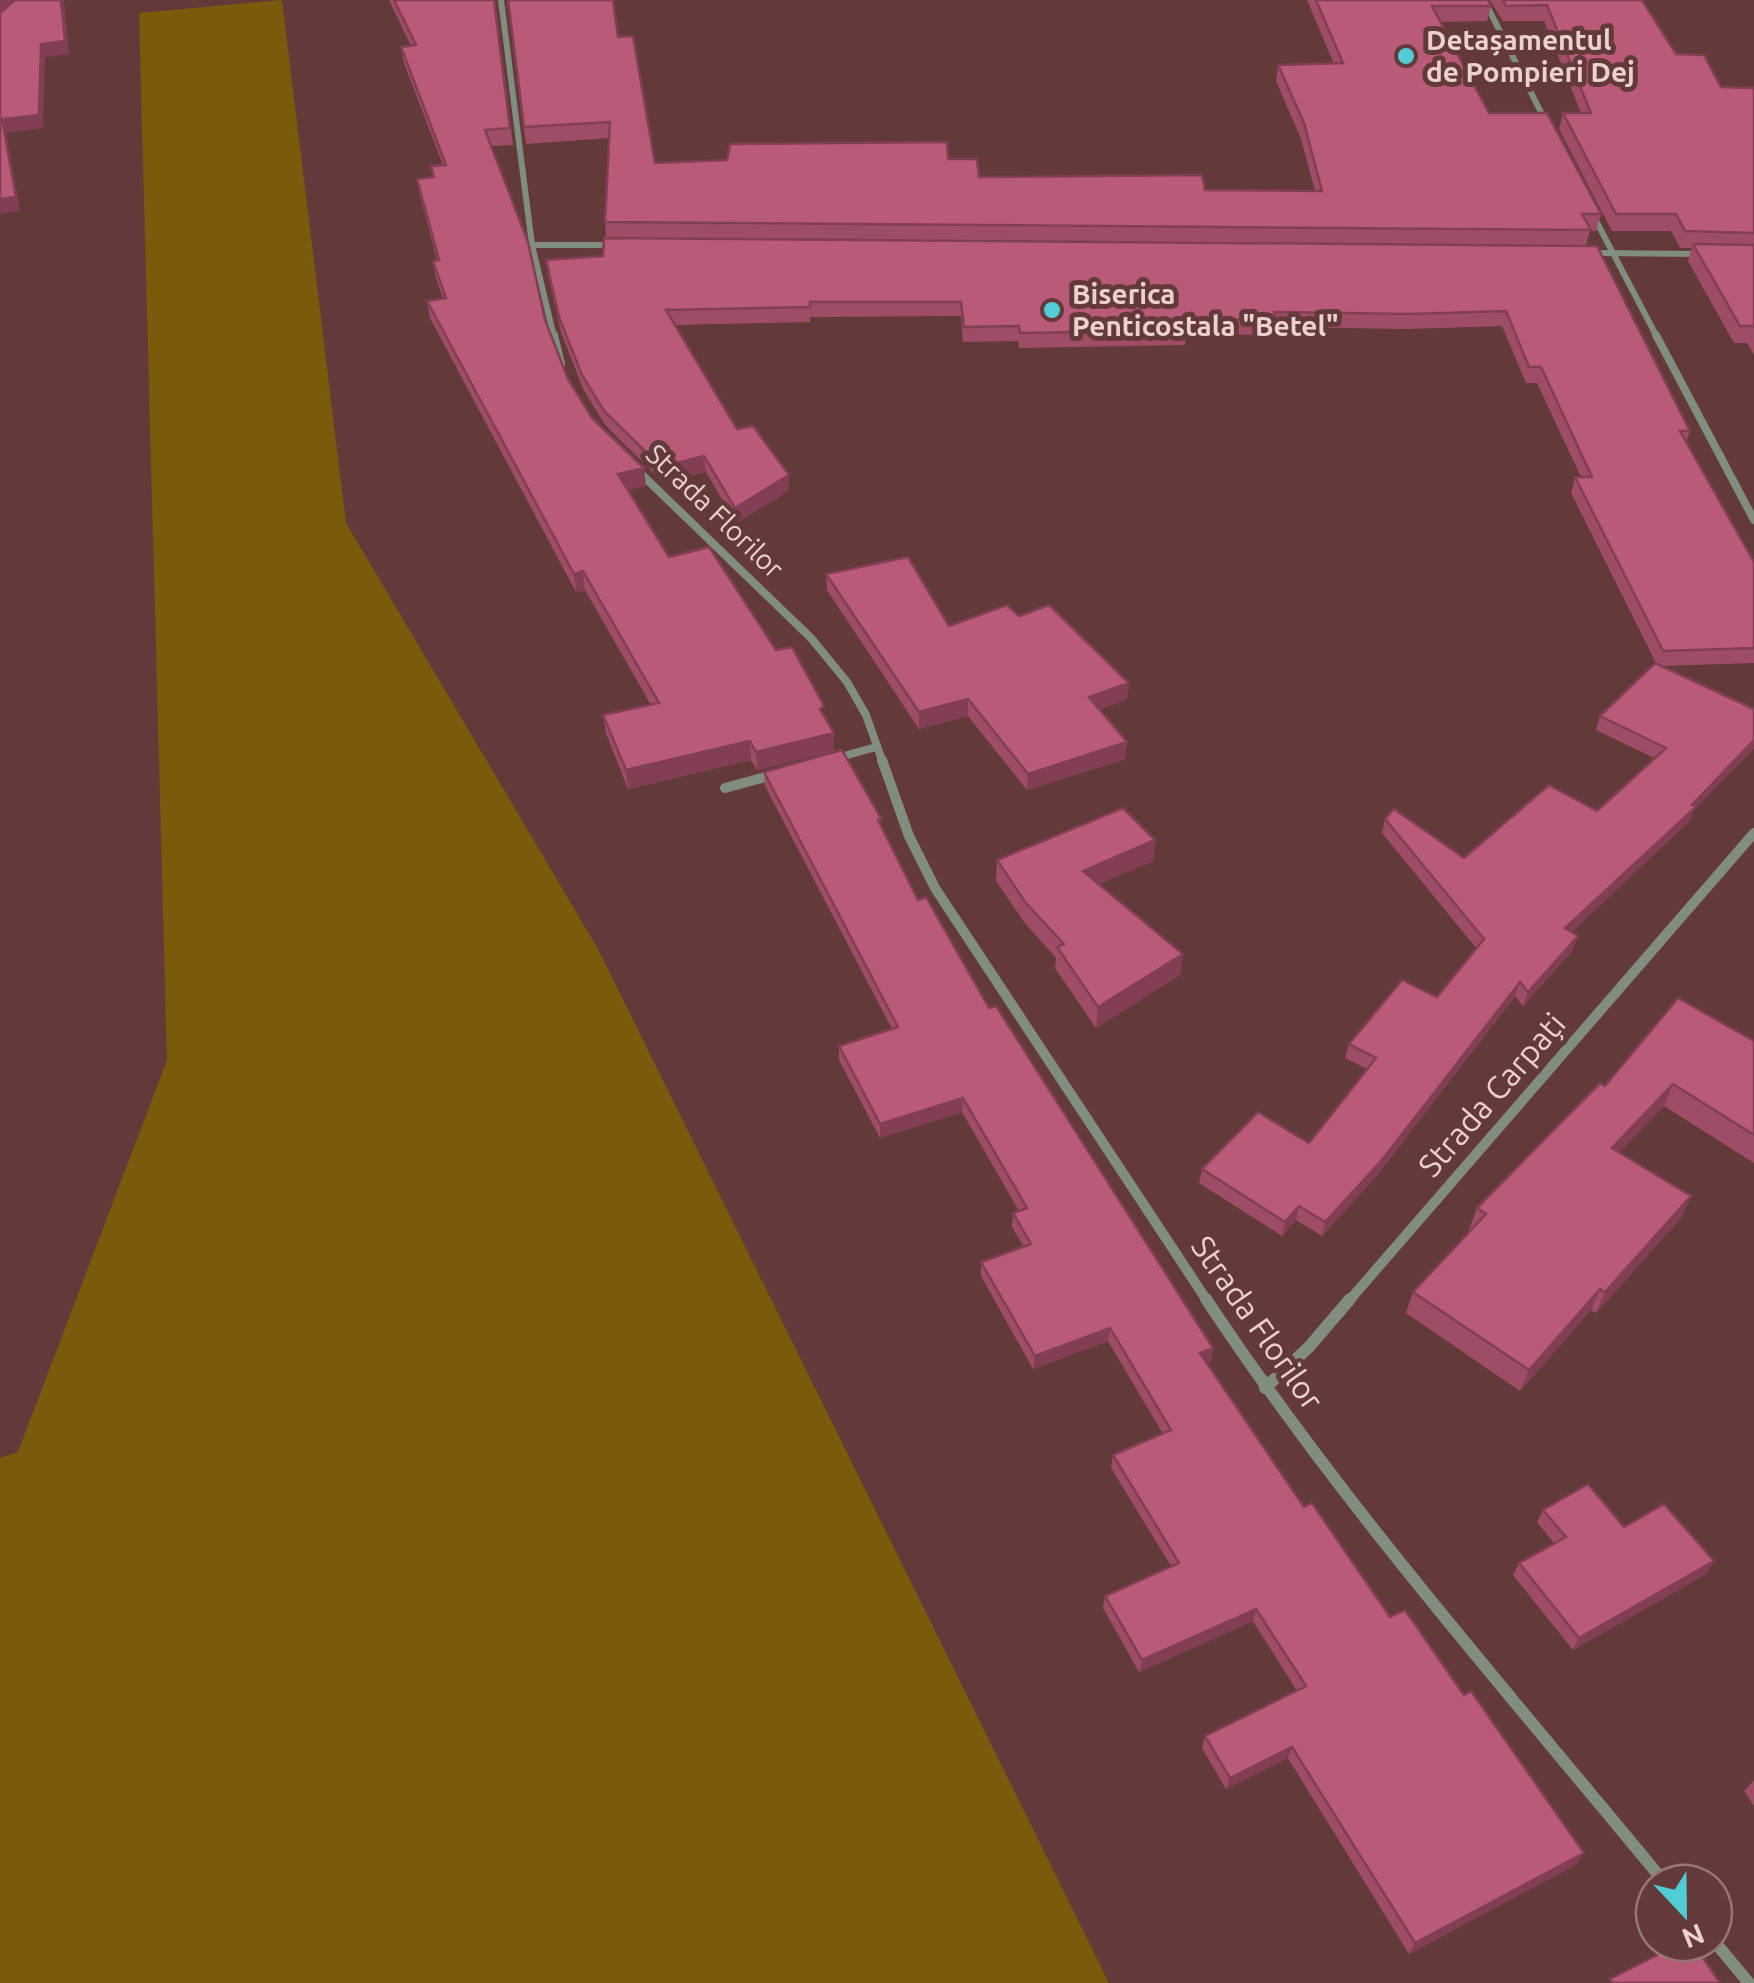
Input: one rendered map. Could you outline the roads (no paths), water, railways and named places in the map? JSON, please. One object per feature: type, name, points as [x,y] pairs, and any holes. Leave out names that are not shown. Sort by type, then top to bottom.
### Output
[{"type":"street","points":[[501,0],[532,245],[548,320],[567,378]]},
{"type":"street","points":[[1484,0],[1550,131]]},
{"type":"street","points":[[1585,199],[1754,520]]},
{"type":"street","points":[[532,245],[628,246]]},
{"type":"street","points":[[1576,253],[1714,254]]},
{"type":"street","name":"Strada Florilor","points":[[622,455],[811,638],[847,682],[866,716],[909,836],[935,888],[1266,1388],[1330,1474],[1650,1863]]},
{"type":"street","points":[[819,763],[876,748]]},
{"type":"street","points":[[725,788],[782,773]]},
{"type":"street","name":"Strada Carpați","points":[[1266,1388],[1309,1347],[1494,1128],[1754,833]]},
{"type":"street","points":[[1731,1963],[1748,1983]]},
{"type":"place","name":"Detașamentul de Pompieri Dej","points":[[1406,56]]},
{"type":"place","name":"Biserica Penticostala \"Betel\"","points":[[1052,310]]}]
